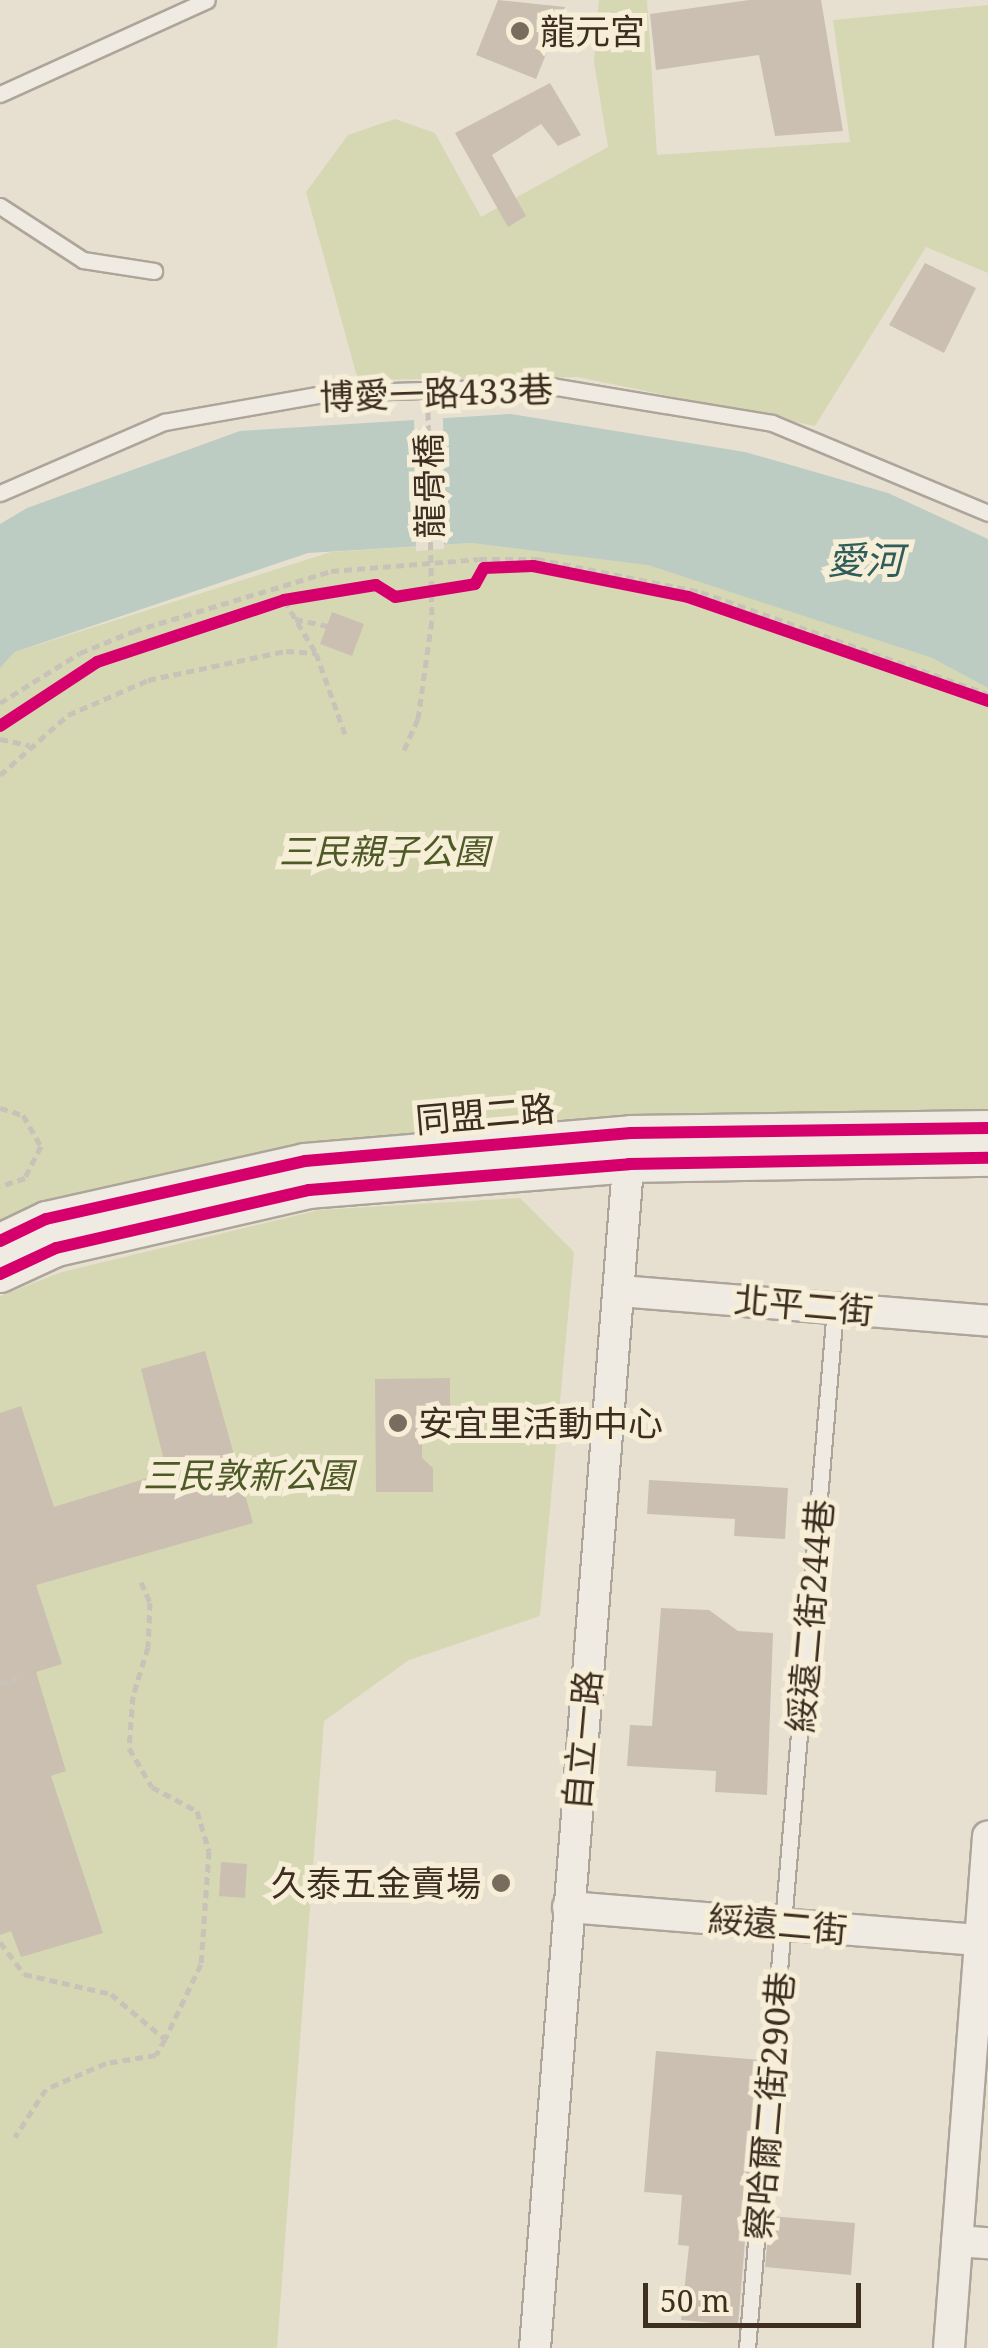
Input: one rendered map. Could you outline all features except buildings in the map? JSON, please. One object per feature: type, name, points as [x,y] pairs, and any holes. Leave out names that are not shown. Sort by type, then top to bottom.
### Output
[{"type":"street","name":"同盟二路","points":[[0,1240],[309,1190],[630,1148],[988,1128]]},
{"type":"street","name":"同盟二路","points":[[630,1148],[988,1158]]},
{"type":"street","name":"自立一路","points":[[536,2348],[630,1148]]},
{"type":"street","name":"同盟二路","points":[[0,1274],[51,1234]]},
{"type":"street","name":"北平二街","points":[[619,1291],[988,1320]]},
{"type":"street","points":[[949,2348],[973,2242],[988,1836]]},
{"type":"street","name":"綏遠二街","points":[[568,1907],[984,1940]]},
{"type":"lane","points":[[0,94],[207,0]]},
{"type":"lane","points":[[0,206],[83,260],[154,271]]},
{"type":"lane","name":"博愛一路433巷","points":[[0,493],[164,422],[328,393],[551,386],[772,424],[988,513]]},
{"type":"lane","name":"綏遠二街244巷","points":[[785,1924],[834,1308]]},
{"type":"lane","name":"察哈爾二街290巷","points":[[747,2348],[785,1924]]},
{"type":"path","points":[[0,703],[116,638],[313,576],[480,559],[538,559],[701,592],[988,698]]},
{"type":"path","points":[[475,584],[484,568],[533,566],[688,597],[988,698]]},
{"type":"path","points":[[358,588],[376,585]]},
{"type":"path","points":[[411,594],[443,589]]},
{"type":"path","points":[[32,704],[97,662],[284,600],[321,594]]},
{"type":"path","points":[[284,600],[316,653],[345,734]]},
{"type":"path","points":[[296,619],[327,626]]},
{"type":"path","points":[[0,776],[28,746],[68,715],[148,680],[286,651],[316,653]]},
{"type":"path","points":[[0,739],[28,746]]},
{"type":"path","points":[[0,1108],[23,1114],[41,1146],[26,1178],[0,1186]]},
{"type":"path","points":[[15,2137],[46,2089],[106,2063],[156,2055],[201,1964],[210,1851],[196,1812],[152,1786],[129,1748],[133,1696],[148,1647],[150,1602],[141,1582]]},
{"type":"path","points":[[0,1684],[18,1678]]},
{"type":"path","points":[[0,1942],[24,1974],[110,1994],[166,2038]]},
{"type":"green space","points":[[599,0],[647,0],[657,155],[850,142],[833,20],[988,5],[988,273],[926,247],[815,426],[578,377],[358,380],[306,192],[348,135],[395,119],[435,133],[481,217],[608,147],[594,62]]},
{"type":"green space","name":"三民親子公園","points":[[471,543],[648,564],[932,658],[988,688],[988,1128],[0,1241],[0,668],[15,652],[331,552]]},
{"type":"green space","name":"三民敦新公園","points":[[520,1198],[574,1252],[540,1616],[409,1660],[324,1721],[277,2348],[0,2348],[0,1296],[62,1272],[319,1210]]},
{"type":"water","name":"愛河","points":[[511,414],[745,452],[888,493],[988,539],[988,688],[932,658],[648,565],[471,543],[308,553],[15,652],[0,668],[0,524],[27,508],[240,431]]},
{"type":"pier","points":[[443,413],[444,549],[416,551],[414,415]]},
{"type":"cycle path","points":[[0,726],[97,662],[284,600],[376,585],[395,597],[475,584],[484,568],[533,566],[688,597],[988,701]]},
{"type":"cycle path","points":[[0,1241],[46,1219],[305,1161],[631,1133],[988,1128]]},
{"type":"cycle path","points":[[0,1274],[56,1248],[309,1190],[629,1164],[988,1158]]},
{"type":"place","name":"龍元宮","points":[[520,31]]},
{"type":"place","name":"安宜里活動中心","points":[[398,1423]]},
{"type":"place","name":"久泰五金賣場","points":[[501,1883]]}]
